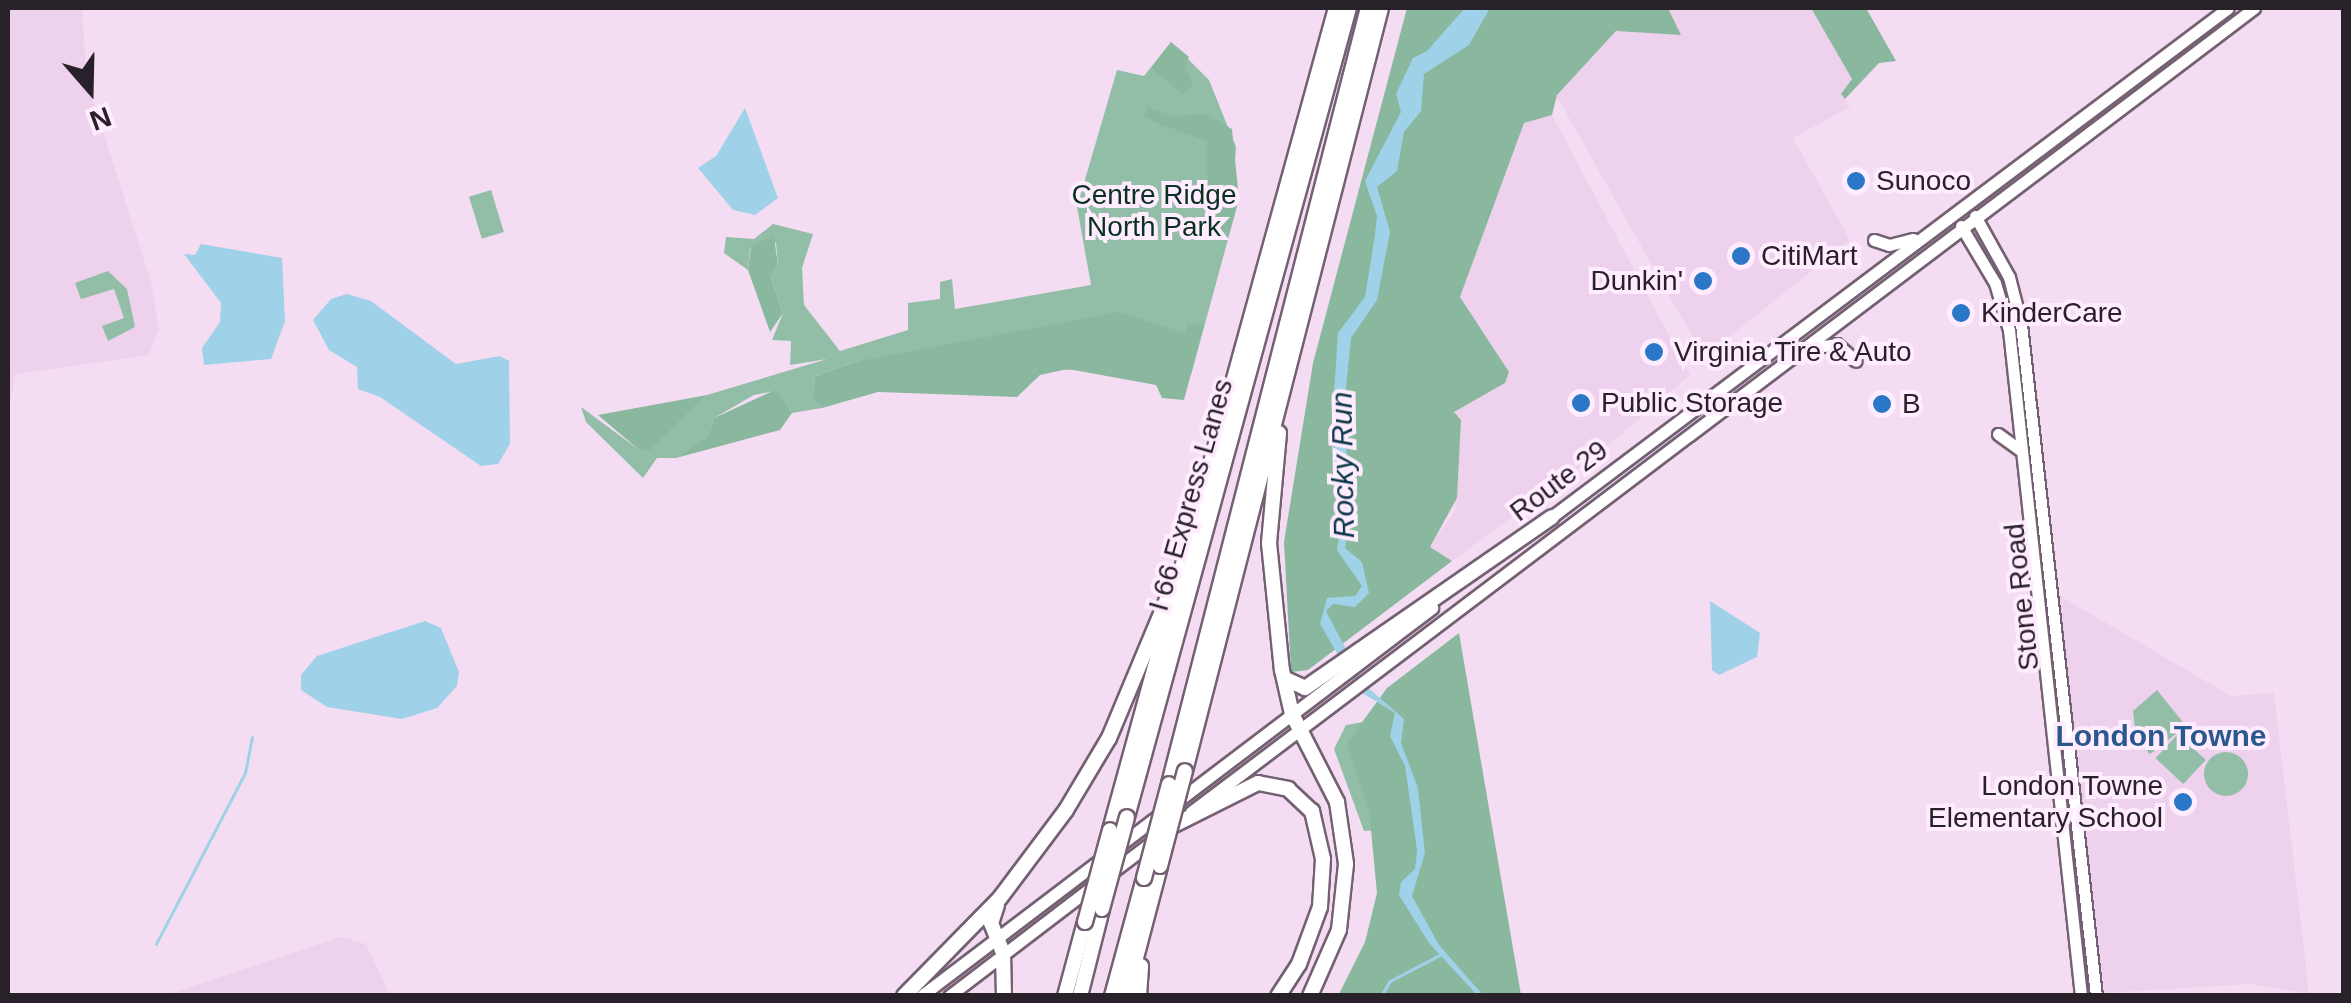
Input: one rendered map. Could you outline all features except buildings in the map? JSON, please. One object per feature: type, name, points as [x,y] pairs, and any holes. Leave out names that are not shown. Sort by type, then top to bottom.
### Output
[{"type":"highway","points":[[1065,996],[1336,8]]},
{"type":"highway","name":"I 66 Express Lanes","points":[[1080,996],[1349,8]]},
{"type":"highway","name":"I 66 Express Lanes","points":[[1112,996],[1368,8]]},
{"type":"highway","points":[[1126,996],[1381,8]]},
{"type":"highway","points":[[1297,332],[1270,516],[1284,675],[1292,714],[1336,802],[1346,864],[1339,930],[1310,996]]},
{"type":"highway","points":[[1284,675],[1300,690],[1333,676],[1552,517]]},
{"type":"highway","points":[[904,996],[1000,898],[1088,777],[1166,599],[1182,575]]},
{"type":"highway","points":[[1172,826],[1258,784],[1288,789],[1312,811],[1323,859],[1320,907],[1300,964],[1278,996]]},
{"type":"highway","points":[[1000,898],[990,923],[999,946],[1004,996]]},
{"type":"highway","points":[[1139,996],[1151,902]]},
{"type":"main road","name":"Route 29","points":[[1552,517],[2228,8]]},
{"type":"main road","name":"Route 29","points":[[923,996],[1172,826],[2254,8]]},
{"type":"main road","name":"Stone Road","points":[[1967,204],[2009,277],[2021,324],[2096,996]]},
{"type":"main road","name":"Stone Road","points":[[1952,214],[2002,300],[2081,996]]},
{"type":"main road","points":[[1867,279],[1879,256],[1874,240],[1890,245],[1926,234]]},
{"type":"main road","points":[[1805,349],[1837,344],[1856,362]]},
{"type":"main road","points":[[1998,434],[2020,450]]},
{"type":"main road","name":"Route 29","points":[[949,996],[999,946],[1292,714],[1333,676]]},
{"type":"shaded area","points":[[8,8],[82,8],[87,82],[150,278],[159,329],[149,355],[16,374],[8,411]]},
{"type":"shaded area","points":[[1668,8],[1811,8],[1852,79],[1841,94],[1850,107],[1793,138],[1850,240],[1704,357],[1556,95],[1617,31],[1680,35]]},
{"type":"shaded area","points":[[1552,115],[1690,375],[1597,455],[1452,561],[1430,547],[1455,510],[1461,421],[1454,412],[1505,383],[1509,372],[1460,297],[1524,123]]},
{"type":"shaded area","name":"London Towne Elementary School","points":[[2055,593],[2231,696],[2274,693],[2309,994],[2250,984],[2105,993]]},
{"type":"shaded area","points":[[341,937],[366,944],[390,995],[166,995]]},
{"type":"green space","points":[[1407,8],[1668,8],[1681,35],[1616,31],[1557,95],[1552,115],[1524,123],[1460,297],[1509,372],[1505,383],[1454,412],[1461,420],[1457,498],[1430,547],[1452,561],[1308,670],[1291,672],[1284,542],[1313,363]]},
{"type":"green space","points":[[1811,8],[1866,8],[1896,61],[1879,63],[1845,99],[1841,94],[1852,79]]},
{"type":"green space","name":"Centre Ridge North Park","points":[[1171,42],[1209,80],[1236,147],[1230,232],[1191,375],[859,361],[815,376],[812,397],[822,408],[792,413],[775,391],[754,395],[714,418],[708,438],[676,458],[657,458],[643,478],[586,422],[581,407],[638,449],[650,449],[707,395],[827,359],[790,365],[791,341],[772,340],[783,313],[771,277],[778,266],[776,243],[750,248],[748,270],[724,253],[726,237],[754,239],[773,224],[813,234],[802,268],[804,305],[840,351],[908,330],[908,303],[940,299],[940,282],[952,279],[955,309],[1091,285],[1077,207],[1117,70],[1144,76]]},
{"type":"green space","points":[[1171,42],[1189,57],[1185,67],[1193,84],[1184,95],[1151,68]]},
{"type":"green space","points":[[1147,107],[1174,116],[1206,114],[1232,129],[1239,199],[1230,232],[1208,232],[1207,141],[1154,122],[1144,116]]},
{"type":"green space","points":[[491,190],[504,232],[482,239],[469,197]]},
{"type":"green space","points":[[774,236],[778,266],[771,277],[783,313],[770,332],[748,270],[751,245]]},
{"type":"green space","points":[[108,271],[127,289],[135,327],[108,341],[102,326],[124,318],[114,289],[81,299],[75,283]]},
{"type":"green space","points":[[1119,312],[1185,333],[1187,324],[1204,325],[1184,400],[1162,398],[1156,385],[1068,369],[1040,375],[1017,397],[878,392],[822,408],[812,397],[815,376],[859,361]]},
{"type":"green space","points":[[775,390],[792,413],[780,430],[676,458],[708,437],[714,418]]},
{"type":"green space","points":[[707,395],[650,450],[638,449],[598,415]]},
{"type":"green space","points":[[1459,633],[1521,995],[1338,996],[1365,942],[1377,893],[1369,809],[1347,743],[1387,688]]},
{"type":"green space","points":[[2157,690],[2186,726],[2150,754],[2136,739],[2133,711]]},
{"type":"green space","points":[[1375,720],[1380,830],[1364,831],[1334,749],[1346,725]]},
{"type":"green space","points":[[2178,734],[2206,760],[2183,784],[2155,758]]},
{"type":"green space","points":[[2226,752],[2242,758],[2248,774],[2242,790],[2226,796],[2210,790],[2204,774],[2210,758]]},
{"type":"water","name":"Rocky Run","points":[[1490,8],[1469,45],[1424,74],[1421,111],[1404,132],[1397,171],[1377,187],[1390,232],[1377,300],[1351,338],[1343,418],[1352,504],[1345,548],[1362,562],[1369,593],[1355,607],[1333,604],[1326,611],[1365,685],[1404,719],[1401,743],[1418,788],[1425,853],[1412,896],[1439,945],[1483,995],[1477,995],[1429,943],[1399,895],[1401,882],[1415,869],[1417,850],[1405,766],[1390,736],[1395,713],[1359,691],[1320,624],[1327,598],[1355,596],[1362,586],[1337,550],[1343,513],[1332,421],[1338,333],[1365,297],[1375,235],[1377,216],[1365,181],[1401,112],[1396,94],[1413,58],[1427,51],[1464,9]]},
{"type":"water","points":[[745,108],[778,198],[755,215],[733,210],[698,168],[716,156]]},
{"type":"water","points":[[201,244],[282,258],[285,321],[271,359],[204,365],[202,348],[220,322],[221,303],[184,254],[195,255]]},
{"type":"water","points":[[347,294],[371,301],[456,364],[500,356],[509,361],[510,444],[498,464],[481,466],[380,397],[358,389],[357,367],[329,350],[313,320],[331,299]]},
{"type":"water","points":[[1710,601],[1760,633],[1757,657],[1719,675],[1712,670]]},
{"type":"water","points":[[425,621],[441,628],[459,672],[457,686],[437,708],[402,719],[327,707],[301,690],[301,675],[317,656]]},
{"type":"waterway","points":[[156,944],[245,773],[252,738]]},
{"type":"waterway","points":[[1381,996],[1390,981],[1440,955]]},
{"type":"place","name":"Sunoco","points":[[1856,181]]},
{"type":"place","name":"CitiMart","points":[[1741,256]]},
{"type":"place","name":"Dunkin'","points":[[1703,281]]},
{"type":"place","name":"KinderCare","points":[[1961,313]]},
{"type":"place","name":"Virginia Tire & Auto","points":[[1654,352]]},
{"type":"place","name":"Public Storage","points":[[1581,403]]},
{"type":"place","name":"B","points":[[1882,404]]},
{"type":"place","name":"London Towne Elementary School","points":[[2183,802]]},
{"type":"district","name":"London Towne","points":[[2161,736]]}]
